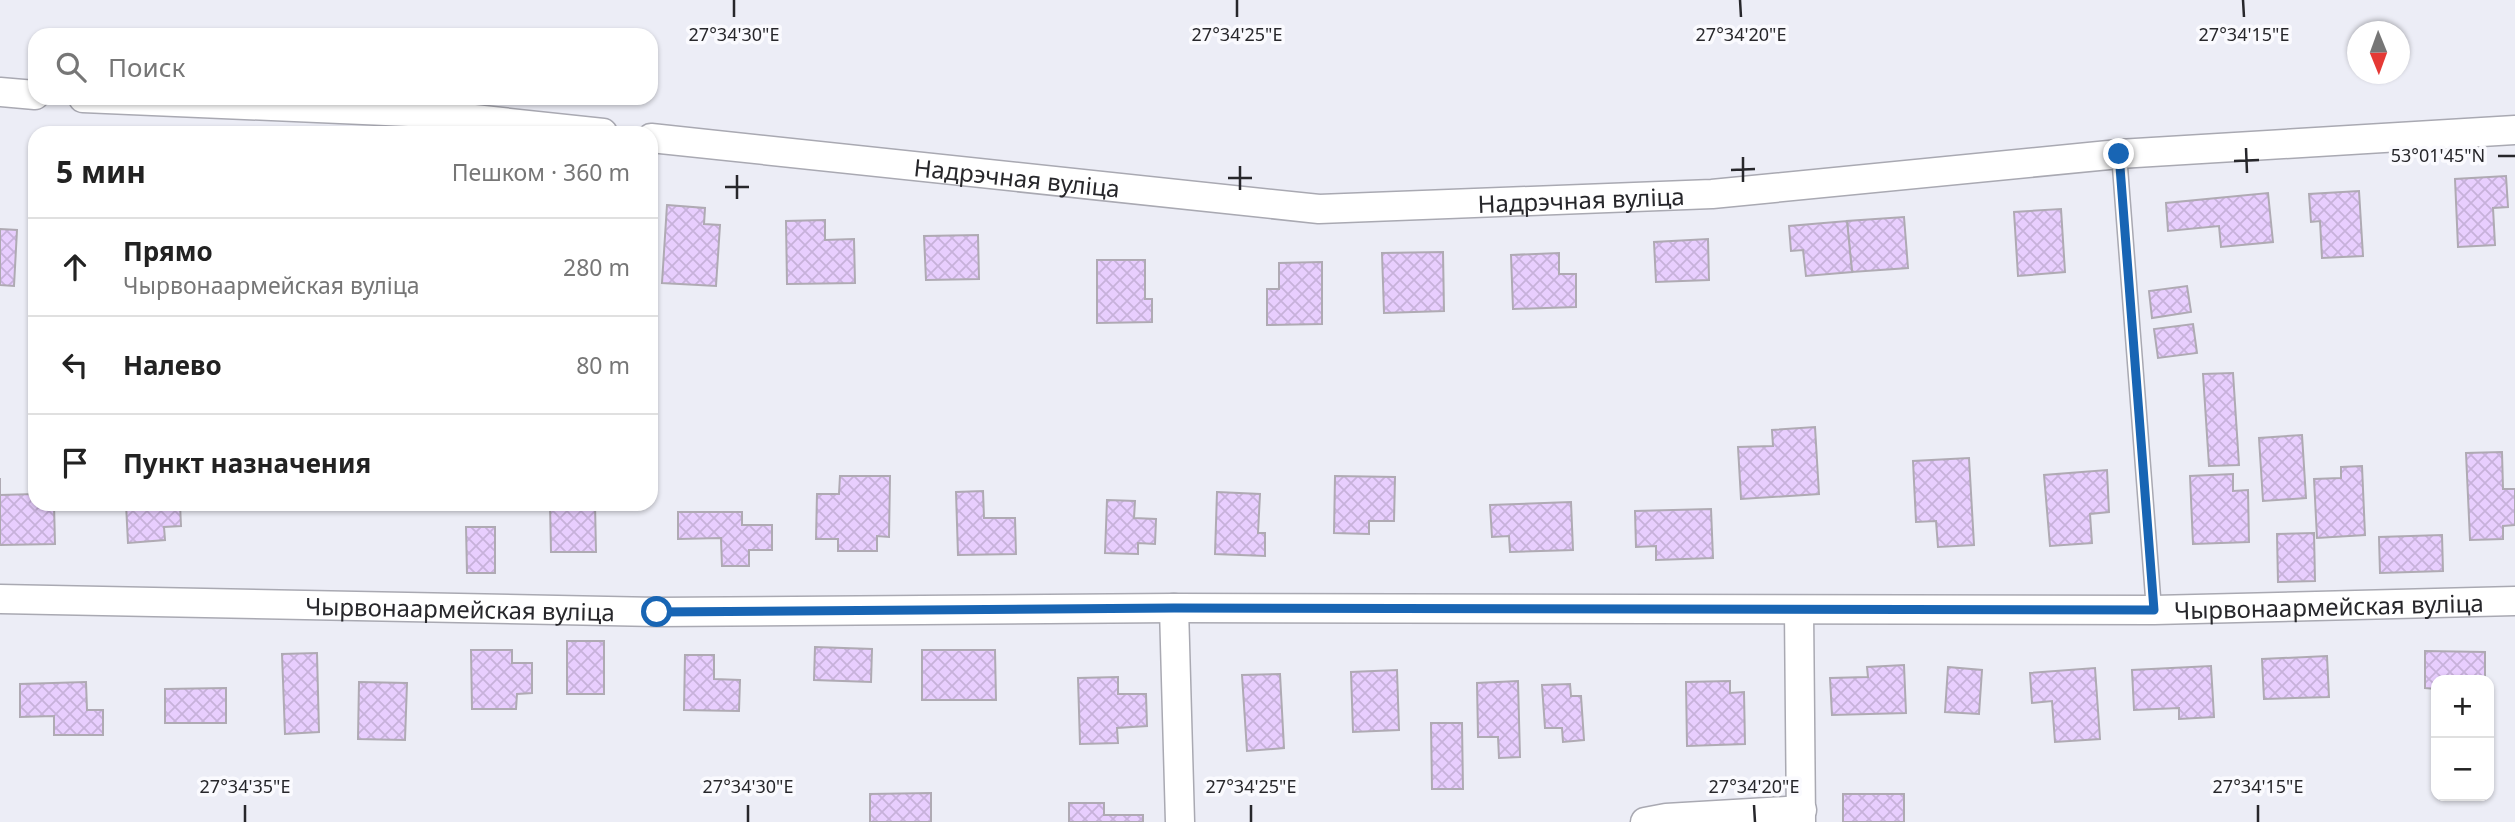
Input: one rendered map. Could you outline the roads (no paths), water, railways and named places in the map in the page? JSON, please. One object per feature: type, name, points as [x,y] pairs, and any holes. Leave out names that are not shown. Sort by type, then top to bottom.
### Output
[{"type":"street","points":[[0,92],[28,94]]},
{"type":"street","points":[[246,105],[409,112],[538,126]]},
{"type":"street","name":"Надрэчная вуліца","points":[[658,139],[1319,209],[1712,194],[2119,154],[2515,130]]},
{"type":"street","name":"Чырвонаармейская вуліца","points":[[0,599],[657,612],[1174,608],[2154,610],[2515,601]]},
{"type":"street","points":[[1174,608],[1180,822]]},
{"type":"street","points":[[1645,822],[1666,818],[1801,816],[1799,610]]},
{"type":"lane","points":[[2119,154],[2154,610]]}]
